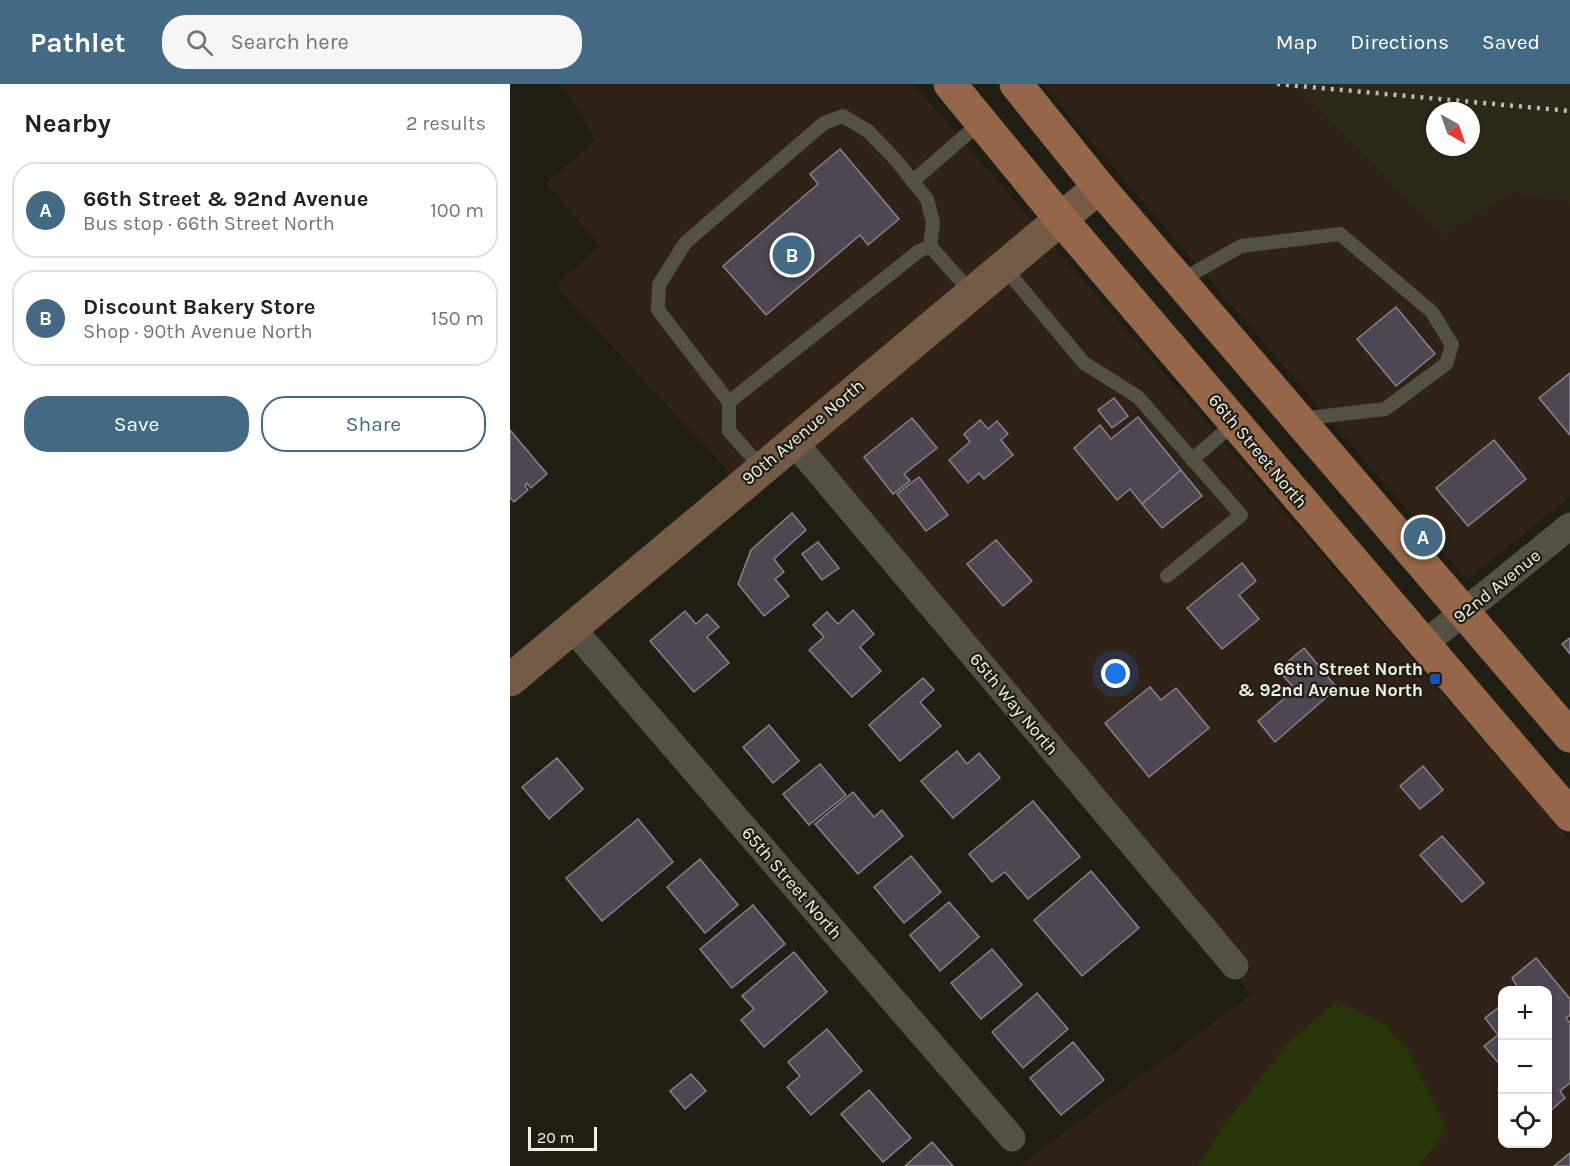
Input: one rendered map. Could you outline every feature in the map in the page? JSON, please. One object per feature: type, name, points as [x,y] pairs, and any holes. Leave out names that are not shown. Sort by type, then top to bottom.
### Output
[{"type":"main road","name":"66th Street North","points":[[950,84],[1060,218],[1570,815]]},
{"type":"main road","points":[[1016,84],[1099,187],[1466,612],[1570,736]]},
{"type":"street","name":"90th Avenue North","points":[[510,680],[761,467],[1099,187]]},
{"type":"street","name":"65th Way North","points":[[793,441],[1235,966]]},
{"type":"street","name":"92nd Avenue","points":[[1423,645],[1570,526]]},
{"type":"street","name":"65th Street North","points":[[572,628],[1012,1138]]},
{"type":"lane","points":[[761,467],[729,430],[729,402],[658,310],[659,285],[685,243],[824,123],[843,116],[868,131],[913,182],[927,199],[933,222],[930,246],[971,292]]},
{"type":"lane","points":[[913,182],[981,122]]},
{"type":"lane","points":[[1180,281],[1241,246],[1340,234],[1432,312],[1452,345],[1446,364],[1385,409],[1299,419]]},
{"type":"lane","points":[[729,402],[919,251],[930,246]]},
{"type":"lane","points":[[1003,266],[1084,363],[1138,398],[1241,515],[1167,576]]},
{"type":"lane","points":[[1192,460],[1234,423]]},
{"type":"shaded area","points":[[562,84],[913,84],[1034,223],[732,475],[555,285],[600,246],[546,183],[596,141]]},
{"type":"shaded area","points":[[1042,84],[1295,84],[1442,235],[1514,192],[1570,202],[1570,497],[1467,580]]},
{"type":"shaded area","points":[[1295,84],[1570,84],[1570,202],[1514,192],[1442,235]]},
{"type":"shaded area","points":[[1051,243],[1570,841],[1570,1166],[1419,1166],[1446,1130],[1407,1049],[1385,1024],[1222,1128],[1198,1166],[1019,1166],[1251,995],[1239,980],[1252,969],[811,443]]},
{"type":"green space","points":[[1337,1001],[1385,1024],[1407,1049],[1447,1130],[1419,1166],[1198,1166],[1222,1128],[1287,1044]]},
{"type":"building","points":[[840,149],[899,219],[868,245],[860,235],[766,315],[723,266],[818,184],[810,174]]},
{"type":"building","points":[[1396,307],[1435,354],[1396,386],[1357,339]]},
{"type":"building","points":[[1570,373],[1570,435],[1539,398]]},
{"type":"building","points":[[1114,398],[1128,416],[1112,428],[1098,410]]},
{"type":"building","points":[[1138,417],[1181,470],[1142,504],[1130,489],[1117,500],[1074,448],[1100,425],[1111,439]]},
{"type":"building","points":[[912,418],[937,448],[904,474],[910,481],[893,494],[864,457]]},
{"type":"building","points":[[980,420],[988,429],[997,421],[1008,434],[1001,440],[1013,455],[984,479],[979,473],[968,483],[949,460],[970,442],[964,434]]},
{"type":"building","points":[[510,430],[547,474],[531,488],[527,483],[525,486],[528,490],[514,502],[510,498]]},
{"type":"building","points":[[1494,440],[1526,479],[1468,526],[1436,488]]},
{"type":"building","points":[[1181,470],[1202,496],[1162,528],[1142,504]]},
{"type":"building","points":[[919,477],[948,515],[926,531],[897,494]]},
{"type":"building","points":[[792,513],[806,530],[774,559],[784,572],[775,579],[789,596],[764,616],[738,584],[751,550]]},
{"type":"building","points":[[996,540],[1032,581],[1003,606],[967,564]]},
{"type":"building","points":[[818,542],[839,568],[822,580],[802,554]]},
{"type":"building","points":[[1242,563],[1256,581],[1239,595],[1259,619],[1222,649],[1187,608]]},
{"type":"building","points":[[853,610],[874,634],[860,647],[881,671],[852,697],[809,650],[824,637],[813,625],[827,612],[838,624]]},
{"type":"building","points":[[685,611],[696,624],[707,614],[719,627],[707,637],[729,663],[694,692],[650,641]]},
{"type":"building","points":[[1570,638],[1570,654],[1562,644]]},
{"type":"building","points":[[1304,648],[1337,688],[1275,742],[1258,721],[1295,689],[1278,670]]},
{"type":"building","points":[[923,678],[934,690],[920,702],[941,726],[900,761],[869,725]]},
{"type":"building","points":[[1150,687],[1161,700],[1176,688],[1209,728],[1149,777],[1105,723]]},
{"type":"building","points":[[769,725],[799,761],[773,783],[743,747]]},
{"type":"building","points":[[957,751],[967,764],[979,753],[1000,778],[953,818],[921,781]]},
{"type":"building","points":[[557,758],[583,789],[549,819],[522,787]]},
{"type":"building","points":[[820,764],[846,795],[809,825],[783,794]]},
{"type":"building","points":[[1423,766],[1443,790],[1420,809],[1400,786]]},
{"type":"building","points":[[853,792],[874,817],[882,810],[903,836],[858,874],[815,824]]},
{"type":"building","points":[[1033,801],[1080,857],[1028,899],[1005,872],[992,882],[969,854]]},
{"type":"building","points":[[638,819],[673,862],[602,921],[566,878]]},
{"type":"building","points":[[1442,836],[1484,883],[1462,902],[1420,855]]},
{"type":"building","points":[[911,856],[941,892],[904,923],[874,887]]},
{"type":"building","points":[[700,859],[738,905],[705,933],[667,887]]},
{"type":"building","points":[[1091,871],[1139,928],[1082,976],[1034,920]]},
{"type":"building","points":[[949,902],[979,937],[940,971],[910,935]]},
{"type":"building","points":[[753,905],[785,944],[732,988],[700,949]]},
{"type":"building","points":[[992,949],[1022,985],[981,1019],[951,983]]},
{"type":"building","points":[[794,952],[827,992],[764,1047],[741,1020],[754,1009],[742,996]]},
{"type":"building","points":[[1536,958],[1570,999],[1570,1015],[1566,1018],[1570,1023],[1570,1083],[1560,1091],[1565,1098],[1552,1109],[1552,986],[1517,986],[1512,978]]},
{"type":"building","points":[[1037,993],[1068,1029],[1023,1068],[992,1032]]},
{"type":"building","points":[[1498,1008],[1498,1035],[1485,1018]]},
{"type":"building","points":[[827,1029],[862,1071],[811,1115],[787,1087],[800,1076],[788,1062]]},
{"type":"building","points":[[1498,1035],[1498,1062],[1484,1046]]},
{"type":"building","points":[[1073,1042],[1104,1080],[1061,1115],[1030,1078]]},
{"type":"building","points":[[691,1074],[706,1091],[685,1109],[670,1091]]},
{"type":"building","points":[[869,1090],[911,1138],[883,1162],[841,1114]]},
{"type":"building","points":[[932,1142],[953,1166],[905,1166]]},
{"type":"building","points":[[1570,1153],[1570,1166],[1554,1166]]},
{"type":"railway","points":[[1277,84],[1570,111]]},
{"type":"place","name":"Discount Bakery Store","points":[[792,255]]},
{"type":"place","name":"66th Street & 92nd Avenue","points":[[1423,537]]},
{"type":"place","name":"66th Street North & 92nd Avenue North","points":[[1435,679]]}]
